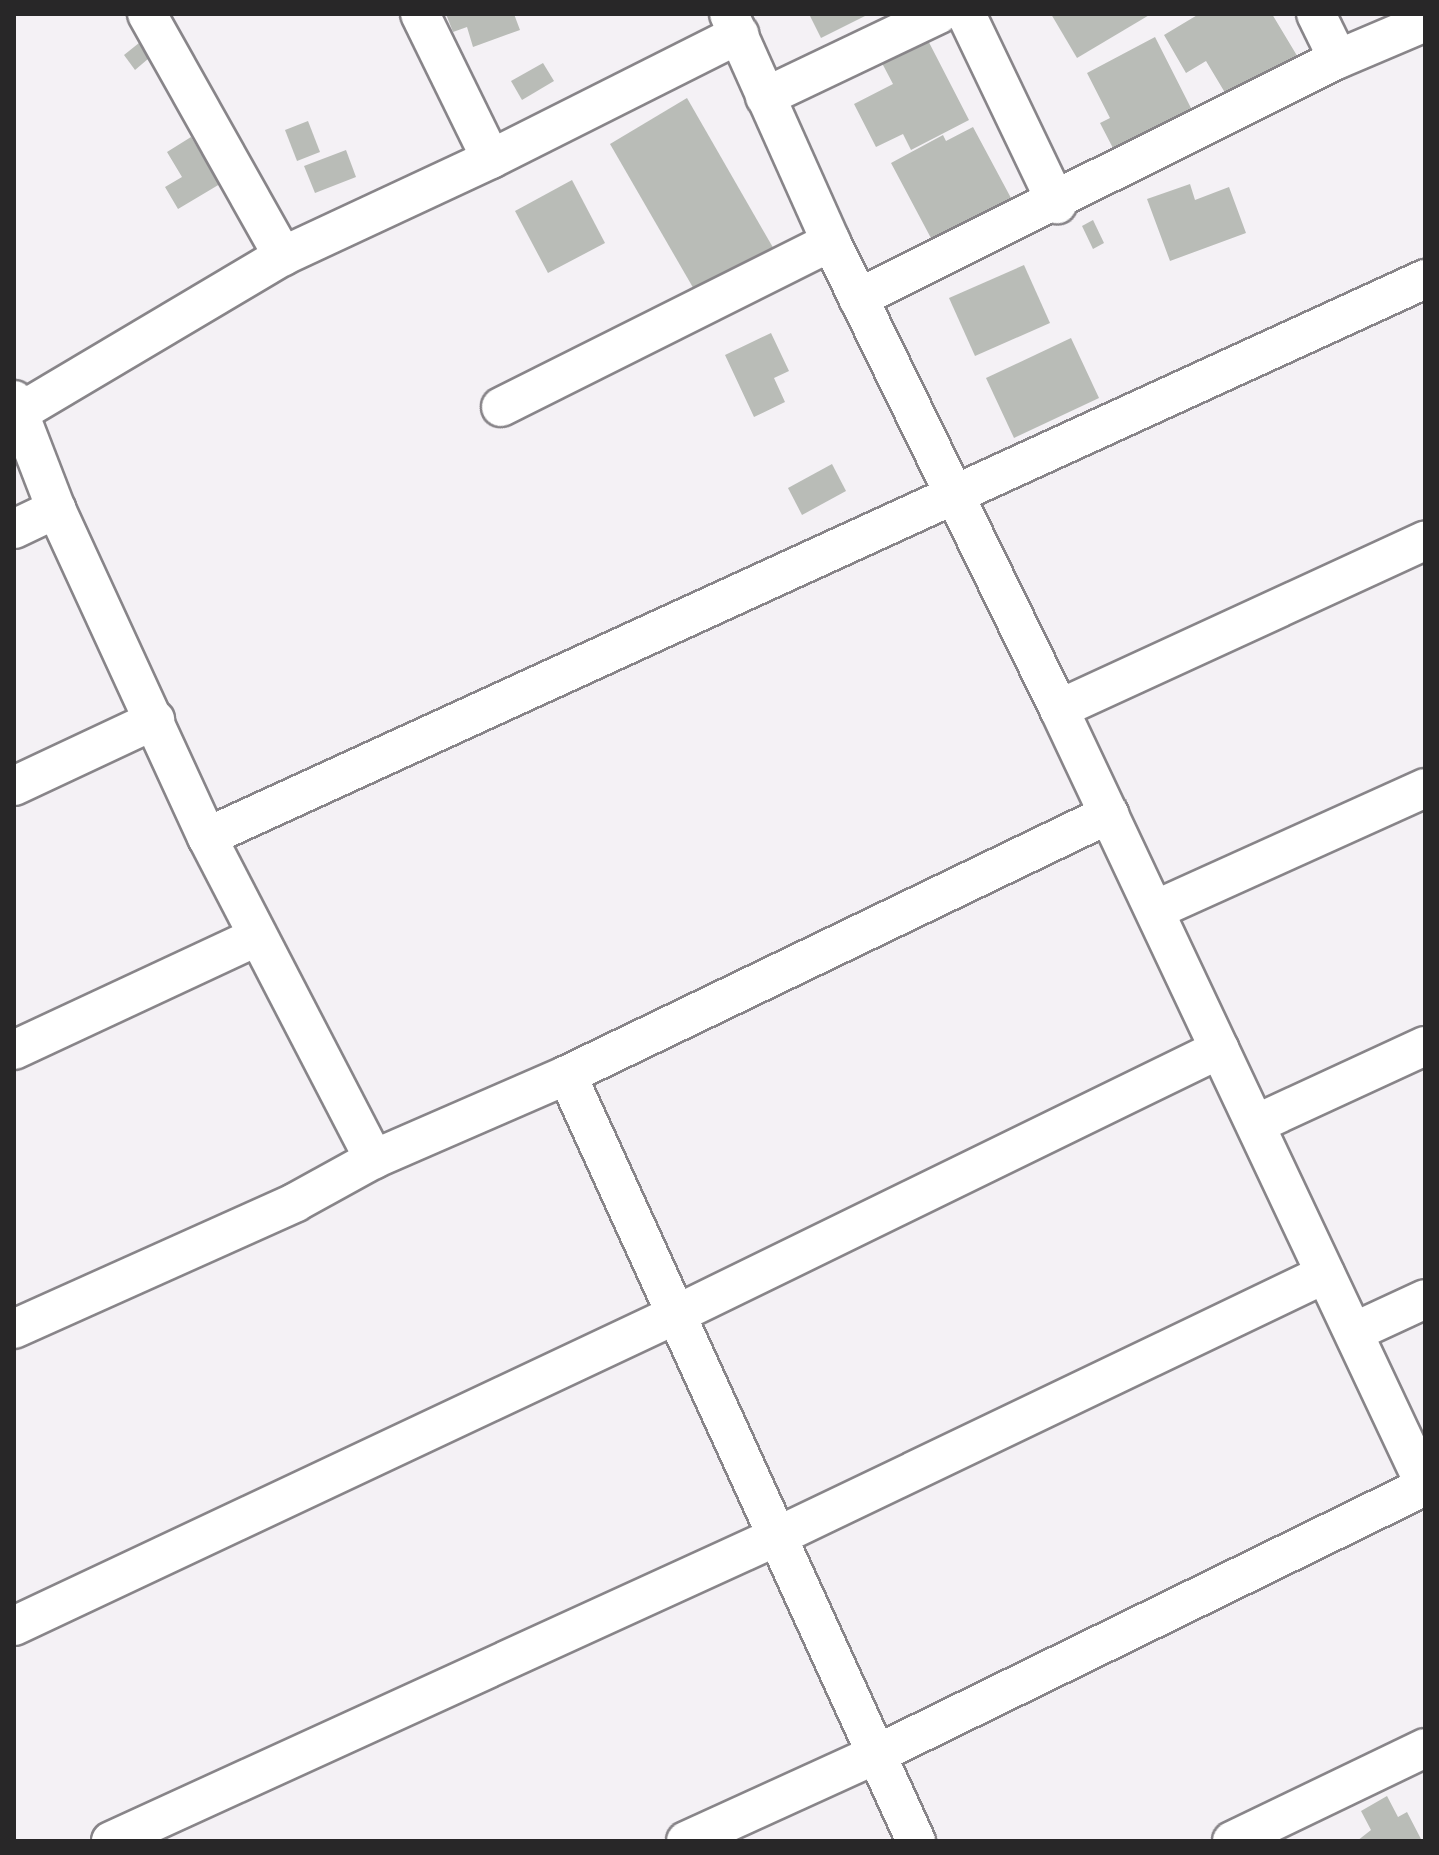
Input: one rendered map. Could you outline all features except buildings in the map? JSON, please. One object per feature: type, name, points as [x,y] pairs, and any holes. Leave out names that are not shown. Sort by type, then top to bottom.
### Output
[{"type":"street","points":[[147,14],[283,256]]},
{"type":"street","points":[[420,14],[491,159]]},
{"type":"street","points":[[765,97],[939,14]]},
{"type":"street","points":[[966,14],[1057,204]]},
{"type":"street","points":[[1316,14],[1338,59]]},
{"type":"street","points":[[858,298],[1057,204],[1338,59],[1425,22]]},
{"type":"street","points":[[374,1159],[256,937],[207,837],[56,509],[17,406],[283,256],[491,159],[734,24],[831,242],[1059,709],[1425,1485],[875,1755],[686,1841]]},
{"type":"street","points":[[501,407],[831,242]]},
{"type":"street","points":[[207,837],[953,491],[1425,279]]},
{"type":"street","points":[[14,529],[56,509]]},
{"type":"street","points":[[1059,709],[1425,541]]},
{"type":"street","points":[[14,786],[155,720]]},
{"type":"street","points":[[1155,910],[1425,788]]},
{"type":"street","points":[[14,1329],[296,1202],[374,1159],[567,1075],[1109,814]]},
{"type":"street","points":[[14,1050],[256,937]]},
{"type":"street","points":[[1256,1124],[1425,1046]]},
{"type":"street","points":[[14,1626],[675,1315],[1220,1049]]},
{"type":"street","points":[[567,1075],[916,1841]]},
{"type":"street","points":[[111,1841],[776,1537],[1325,1274]]},
{"type":"street","points":[[1354,1332],[1425,1299]]},
{"type":"street","points":[[1232,1841],[1425,1748]]}]
